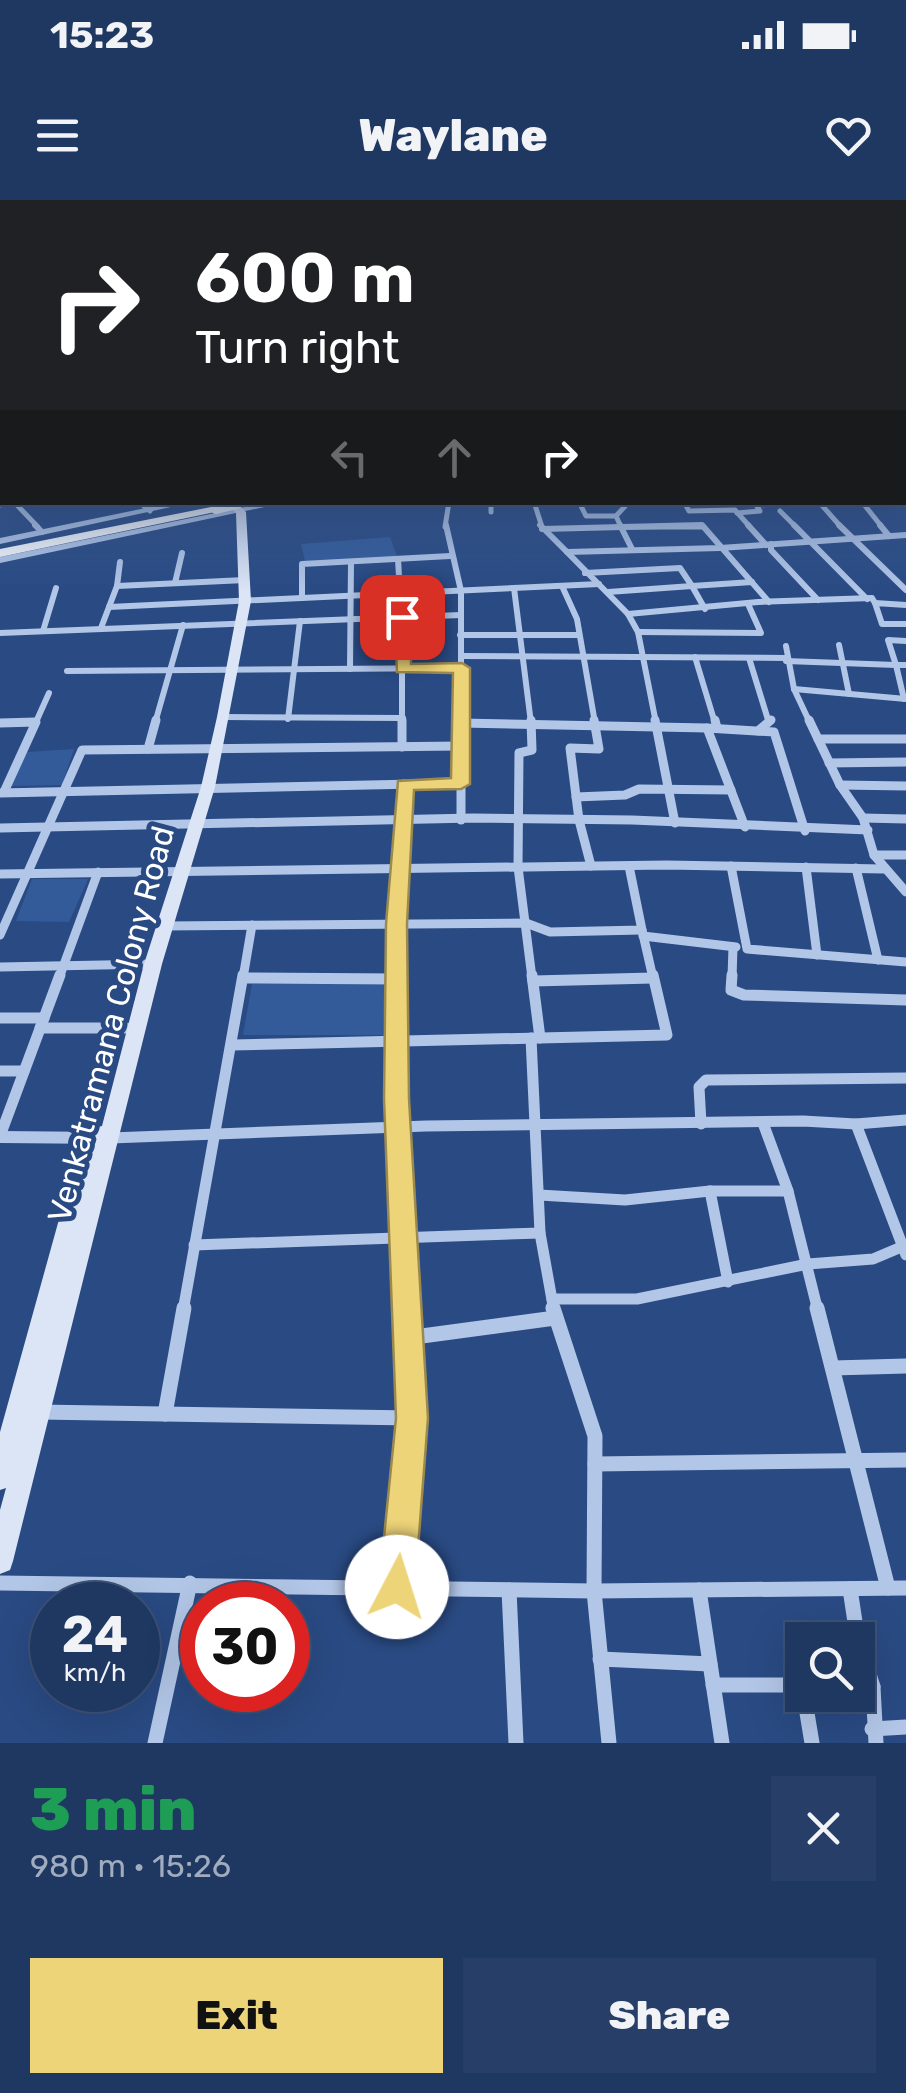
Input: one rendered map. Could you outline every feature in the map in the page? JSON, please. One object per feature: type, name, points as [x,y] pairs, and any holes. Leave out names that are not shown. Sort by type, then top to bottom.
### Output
[{"type":"highway","points":[[0,551],[228,506]]},
{"type":"main road","name":"Venkatramana Colony Road","points":[[0,1561],[148,964],[164,926],[176,870],[224,717],[241,590],[228,506]]},
{"type":"main road","points":[[212,748],[230,670]]},
{"type":"main road","points":[[0,1478],[69,1224],[106,1138],[128,1028],[176,870]]},
{"type":"street","points":[[17,505],[42,532]]},
{"type":"street","points":[[143,505],[150,510]]},
{"type":"street","points":[[0,551],[42,532],[175,505]]},
{"type":"street","points":[[449,505],[445,530],[460,590],[461,615],[460,820]]},
{"type":"street","points":[[490,505],[491,512]]},
{"type":"street","points":[[534,505],[535,518],[542,530],[608,592],[638,632],[674,823]]},
{"type":"street","points":[[580,505],[586,516],[616,516]]},
{"type":"street","points":[[616,516],[624,505]]},
{"type":"street","points":[[686,505],[770,602]]},
{"type":"street","points":[[690,511],[760,511],[756,505]]},
{"type":"street","points":[[819,505],[906,590]]},
{"type":"street","points":[[865,505],[892,536],[906,545]]},
{"type":"street","points":[[735,508],[818,600]]},
{"type":"street","points":[[780,511],[866,598],[876,603],[906,605]]},
{"type":"street","points":[[616,516],[632,549]]},
{"type":"street","points":[[542,530],[702,525]]},
{"type":"street","points":[[568,552],[725,548],[906,534]]},
{"type":"street","points":[[175,583],[182,553]]},
{"type":"street","points":[[302,598],[302,564],[450,556]]},
{"type":"street","points":[[398,559],[400,594]]},
{"type":"street","points":[[100,628],[117,586],[120,562]]},
{"type":"street","points":[[350,669],[351,562]]},
{"type":"street","points":[[585,573],[680,568],[686,572],[705,609]]},
{"type":"street","points":[[608,592],[752,582]]},
{"type":"street","points":[[117,586],[175,583],[302,598],[599,584]]},
{"type":"street","points":[[562,586],[576,619],[600,749],[570,748],[579,820],[591,866]]},
{"type":"street","points":[[43,630],[56,588]]},
{"type":"street","points":[[514,588],[524,636],[532,724],[532,750],[519,754],[518,867],[533,981],[540,1233],[555,1318],[595,1436],[594,1591],[609,1743]]},
{"type":"street","points":[[109,607],[241,590]]},
{"type":"street","points":[[628,614],[866,598]]},
{"type":"street","points":[[794,689],[905,699],[901,665],[876,603]]},
{"type":"street","points":[[638,632],[761,634],[748,604]]},
{"type":"street","points":[[0,632],[461,615]]},
{"type":"street","points":[[402,617],[402,747]]},
{"type":"street","points":[[288,719],[300,621]]},
{"type":"street","points":[[882,624],[906,624]]},
{"type":"street","points":[[148,748],[183,625]]},
{"type":"street","points":[[460,635],[578,635]]},
{"type":"street","points":[[888,640],[906,641]]},
{"type":"street","points":[[839,645],[848,694]]},
{"type":"street","points":[[786,646],[794,689],[840,786],[863,818],[874,855],[906,892]]},
{"type":"street","points":[[462,656],[749,658],[901,665]]},
{"type":"street","points":[[695,657],[712,728],[746,827]]},
{"type":"street","points":[[749,658],[770,721],[758,731]]},
{"type":"street","points":[[67,672],[462,668]]},
{"type":"street","points":[[49,693],[2,792],[461,784]]},
{"type":"street","points":[[224,717],[402,718]]},
{"type":"street","points":[[0,723],[36,722]]},
{"type":"street","points":[[461,723],[774,732],[806,831]]},
{"type":"street","points":[[818,739],[906,739]]},
{"type":"street","points":[[0,935],[4,917],[28,873],[82,750],[461,746]]},
{"type":"street","points":[[829,763],[906,762]]},
{"type":"street","points":[[397,1587],[412,1418],[397,1128],[396,924],[404,784]]},
{"type":"street","points":[[840,786],[906,786]]},
{"type":"street","points":[[576,797],[668,789],[731,790]]},
{"type":"street","points":[[863,818],[906,819]]},
{"type":"street","points":[[0,828],[191,822],[579,820],[806,831],[868,830]]},
{"type":"street","points":[[874,855],[906,855]]},
{"type":"street","points":[[232,1045],[667,1035],[629,866]]},
{"type":"street","points":[[731,866],[747,949]]},
{"type":"street","points":[[0,874],[398,867],[884,869]]},
{"type":"street","points":[[806,868],[817,955]]},
{"type":"street","points":[[856,868],[878,960]]},
{"type":"street","points":[[98,872],[0,1137],[856,1124],[906,1120]]},
{"type":"street","points":[[164,926],[526,923],[550,932],[642,933],[747,949],[906,962]]},
{"type":"street","points":[[165,1414],[252,925]]},
{"type":"street","points":[[734,947],[731,990],[744,996],[906,1000]]},
{"type":"street","points":[[0,967],[148,964]]},
{"type":"street","points":[[244,978],[398,979]]},
{"type":"street","points":[[533,981],[653,978]]},
{"type":"street","points":[[0,1018],[128,1028]]},
{"type":"street","points":[[0,1071],[24,1071]]},
{"type":"street","points":[[701,1124],[700,1087],[706,1080],[906,1078]]},
{"type":"street","points":[[310,1585],[594,1591],[897,1588],[856,1459],[788,1191],[763,1124]]},
{"type":"street","points":[[552,1299],[637,1298],[808,1264],[872,1259],[905,1249],[856,1124]]},
{"type":"street","points":[[539,1195],[617,1202],[666,1201],[710,1192],[788,1191]]},
{"type":"street","points":[[710,1192],[728,1282]]},
{"type":"street","points":[[194,1245],[540,1233]]},
{"type":"street","points":[[407,1338],[555,1318]]},
{"type":"street","points":[[834,1368],[906,1366]]},
{"type":"street","points":[[38,1412],[412,1418]]},
{"type":"street","points":[[595,1464],[906,1460]]},
{"type":"street","points":[[0,1583],[180,1583]]},
{"type":"street","points":[[850,1589],[855,1622]]},
{"type":"street","points":[[509,1590],[516,1743]]},
{"type":"street","points":[[699,1590],[722,1743]]},
{"type":"street","points":[[155,1743],[180,1629]]},
{"type":"street","points":[[600,1660],[710,1664]]},
{"type":"street","points":[[713,1685],[785,1688]]},
{"type":"street","points":[[807,1712],[812,1743]]},
{"type":"street","points":[[874,1736],[906,1727]]},
{"type":"shaded area","points":[[390,537],[398,559],[305,561],[301,544]]},
{"type":"shaded area","points":[[74,749],[62,785],[11,786],[27,752]]},
{"type":"shaded area","points":[[32,879],[88,879],[69,922],[16,921]]},
{"type":"shaded area","points":[[252,984],[385,984],[383,1035],[243,1035]]},
{"type":"route","points":[[397,1587],[412,1418],[397,1128],[398,867],[404,784],[461,784],[462,668],[403,668],[402,617]]}]
